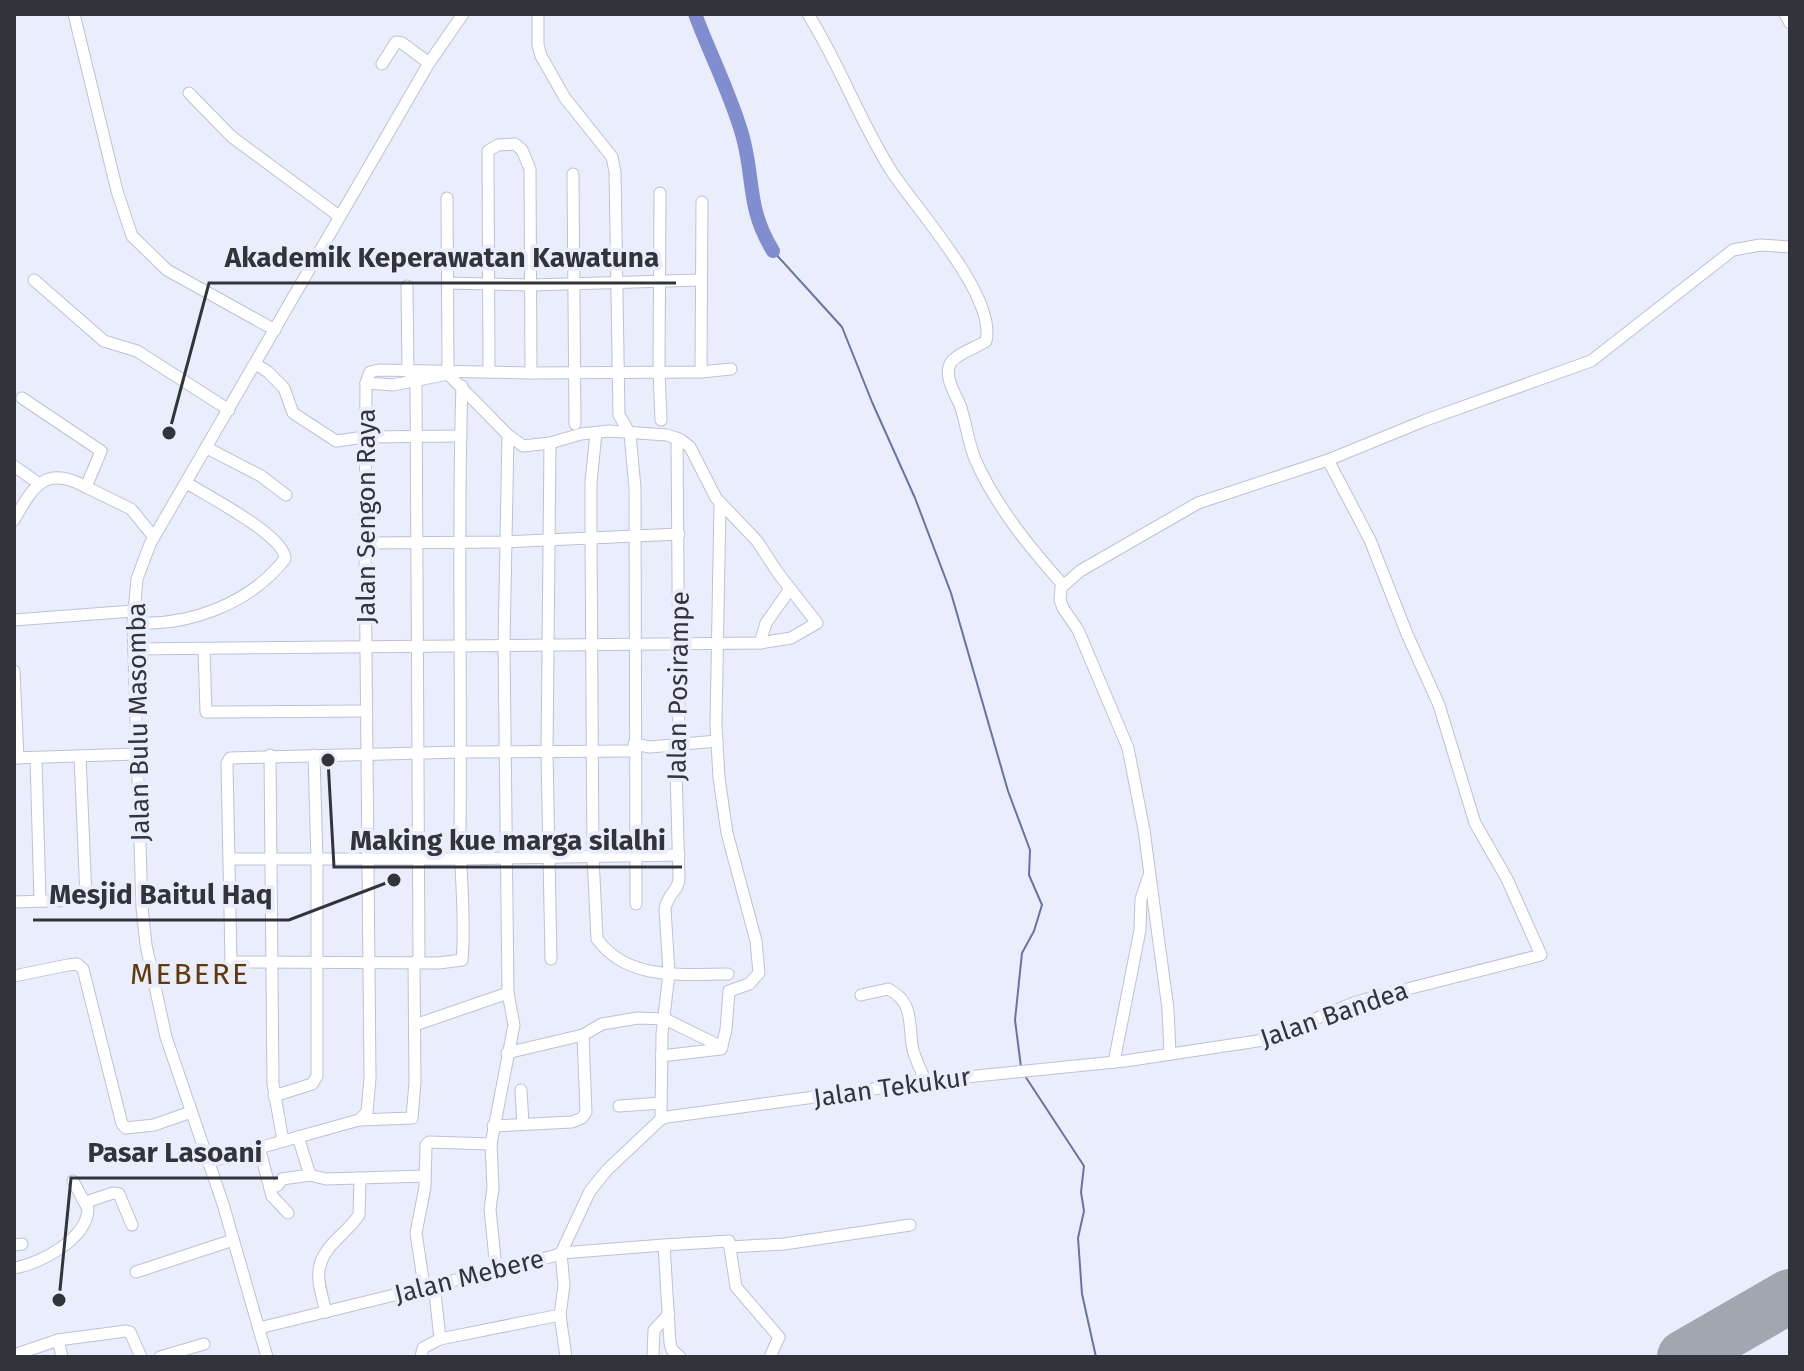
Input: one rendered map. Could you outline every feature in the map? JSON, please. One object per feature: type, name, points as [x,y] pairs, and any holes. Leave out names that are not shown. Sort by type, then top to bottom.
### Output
[{"type":"street","points":[[74,14],[117,191],[132,236],[167,270],[275,330]]},
{"type":"street","name":"Jalan Bulu Masomba","points":[[267,1357],[233,1240],[166,1037],[148,956],[142,907],[133,617],[137,579],[154,537],[451,20],[463,14]]},
{"type":"street","points":[[538,14],[541,56],[565,98],[612,157],[615,172],[619,415],[630,434],[636,535],[636,904]]},
{"type":"street","points":[[808,14],[828,46],[892,171],[959,262],[986,317],[986,341],[952,360],[948,369],[949,379],[961,408],[974,457],[987,481],[1033,552],[1063,585]]},
{"type":"street","points":[[1785,14],[1790,23]]},
{"type":"street","points":[[382,64],[396,42],[429,63]]},
{"type":"street","points":[[189,93],[232,137],[339,216]]},
{"type":"street","points":[[489,372],[488,151],[498,145],[515,144],[522,150],[530,169],[531,373]]},
{"type":"street","points":[[573,174],[575,424]]},
{"type":"street","points":[[660,193],[661,420]]},
{"type":"street","points":[[447,198],[448,370]]},
{"type":"street","points":[[701,372],[702,202]]},
{"type":"street","points":[[1170,1054],[1168,1009],[1150,875],[1128,748],[1078,630],[1063,608],[1059,593],[1063,585],[1080,571],[1198,503],[1328,460],[1426,420],[1591,361],[1733,250],[1760,245],[1790,247]]},
{"type":"street","points":[[34,280],[104,341],[137,351],[229,410]]},
{"type":"street","points":[[448,283],[532,285],[701,280]]},
{"type":"street","points":[[407,286],[408,372]]},
{"type":"street","points":[[256,364],[284,388],[293,413],[336,441],[365,437],[461,436]]},
{"type":"street","points":[[367,649],[760,643],[791,638],[817,623],[757,541],[720,503],[690,447],[677,438],[609,431],[523,446],[508,435],[462,386],[444,373],[393,385],[366,383],[374,370],[574,373],[731,369]]},
{"type":"street","points":[[208,1162],[359,1120],[411,1119],[415,1082],[417,962],[416,382]]},
{"type":"street","name":"Jalan Sengon Raya","points":[[359,1120],[366,1114],[370,1099],[365,756],[366,383]]},
{"type":"street","points":[[462,386],[460,646],[460,752],[460,859],[462,960],[233,964],[230,959],[228,760],[270,755],[365,756],[460,752],[592,752],[717,741]]},
{"type":"street","points":[[22,398],[101,451],[86,487]]},
{"type":"street","points":[[596,433],[591,482],[591,537],[593,857],[597,939],[615,958],[634,969],[728,974]]},
{"type":"street","points":[[496,1269],[490,1209],[493,1188],[491,1144],[514,1025],[508,993],[505,857],[504,645],[508,435]]},
{"type":"street","name":"Jalan Posirampe","points":[[661,1119],[661,1056],[669,973],[665,909],[670,894],[679,884],[677,438]]},
{"type":"street","points":[[550,443],[547,753],[551,959]]},
{"type":"street","points":[[207,448],[261,476],[286,495]]},
{"type":"street","name":"Jalan Bandea","points":[[1119,1061],[1264,1040],[1356,1002],[1541,955],[1507,879],[1475,823],[1439,705],[1370,540],[1328,460]]},
{"type":"street","points":[[14,466],[38,483]]},
{"type":"street","points":[[14,520],[38,483],[56,477],[86,487],[131,509],[154,537]]},
{"type":"street","points":[[14,620],[133,617],[182,621],[216,609],[266,580],[285,559],[283,549],[257,526],[187,483]]},
{"type":"street","points":[[661,1056],[719,1050],[722,1047],[729,991],[749,984],[757,976],[759,967],[725,820],[717,741],[720,503]]},
{"type":"street","points":[[365,543],[505,542],[679,534]]},
{"type":"street","points":[[760,643],[766,623],[790,589]]},
{"type":"street","name":"Jalan Sengon Raya","points":[[134,649],[367,649]]},
{"type":"street","points":[[204,649],[206,712],[366,711]]},
{"type":"street","points":[[14,671],[16,758],[137,754]]},
{"type":"street","points":[[270,755],[270,964],[274,1096],[283,1141]]},
{"type":"street","points":[[274,1096],[316,1080],[314,755]]},
{"type":"street","points":[[14,902],[81,900],[87,895],[80,756]]},
{"type":"street","points":[[36,758],[40,900]]},
{"type":"street","points":[[229,859],[679,855]]},
{"type":"street","points":[[1119,1061],[1140,930],[1141,899],[1150,875]]},
{"type":"street","points":[[14,976],[77,964],[83,969],[122,1124],[126,1128],[154,1125],[191,1112]]},
{"type":"street","points":[[861,995],[888,989],[900,996],[910,1013],[913,1048],[926,1082]]},
{"type":"street","points":[[415,1025],[508,993]]},
{"type":"street","points":[[507,1053],[583,1035],[602,1024],[638,1018],[665,1019],[722,1047]]},
{"type":"street","points":[[493,1126],[572,1122],[584,1116],[583,1035]]},
{"type":"street","name":"Jalan Tekukur","points":[[661,1119],[926,1082],[1119,1061]]},
{"type":"street","points":[[521,1090],[523,1124]]},
{"type":"street","points":[[619,1106],[661,1103]]},
{"type":"street","name":"Jalan Mebere","points":[[259,1328],[496,1269],[540,1261],[561,1253],[590,1191],[607,1170],[661,1119]]},
{"type":"street","points":[[298,1137],[310,1175]]},
{"type":"street","points":[[440,1339],[416,1233],[427,1143],[491,1144]]},
{"type":"street","points":[[259,1147],[275,1201],[288,1213]]},
{"type":"street","points":[[270,1188],[282,1179],[310,1175],[326,1179],[425,1176]]},
{"type":"street","points":[[326,1312],[319,1285],[320,1262],[329,1247],[359,1215],[360,1178]]},
{"type":"street","points":[[14,1268],[41,1260],[68,1241],[87,1219],[86,1202],[73,1181]]},
{"type":"street","points":[[86,1202],[119,1194],[132,1225]]},
{"type":"street","points":[[730,1247],[784,1244],[910,1225]]},
{"type":"street","points":[[136,1272],[233,1240]]},
{"type":"street","points":[[566,1357],[560,1315],[564,1285],[561,1253],[728,1240],[736,1287],[779,1337],[770,1357]]},
{"type":"street","points":[[664,1245],[671,1348],[680,1357]]},
{"type":"street","points":[[653,1357],[654,1330],[669,1314]]},
{"type":"street","points":[[421,1357],[423,1348],[440,1339],[560,1315]]},
{"type":"street","points":[[14,1355],[58,1340],[128,1331],[141,1357]]},
{"type":"street","points":[[58,1340],[62,1357]]},
{"type":"street","points":[[160,1357],[204,1344]]},
{"type":"waterway","points":[[695,14],[737,119],[746,150],[755,207],[773,251]]},
{"type":"waterway","points":[[773,251],[842,327],[915,498],[951,593],[1008,791],[1030,850],[1029,875],[1042,905],[1034,931],[1022,953],[1015,1020],[1021,1067]]},
{"type":"waterway","points":[[1025,1076],[1084,1166],[1081,1192],[1084,1211],[1078,1238],[1082,1294],[1096,1357]]},
{"type":"runway","points":[[1684,1357],[1790,1296]]},
{"type":"place","name":"Akademik Keperawatan Kawatuna","points":[[169,433]]},
{"type":"place","name":"Making kue marga silalhi","points":[[328,760]]},
{"type":"place","name":"Mesjid Baitul Haq","points":[[394,880]]},
{"type":"place","name":"Pasar Lasoani","points":[[59,1300]]},
{"type":"district","name":"MEBERE","points":[[190,974]]}]
